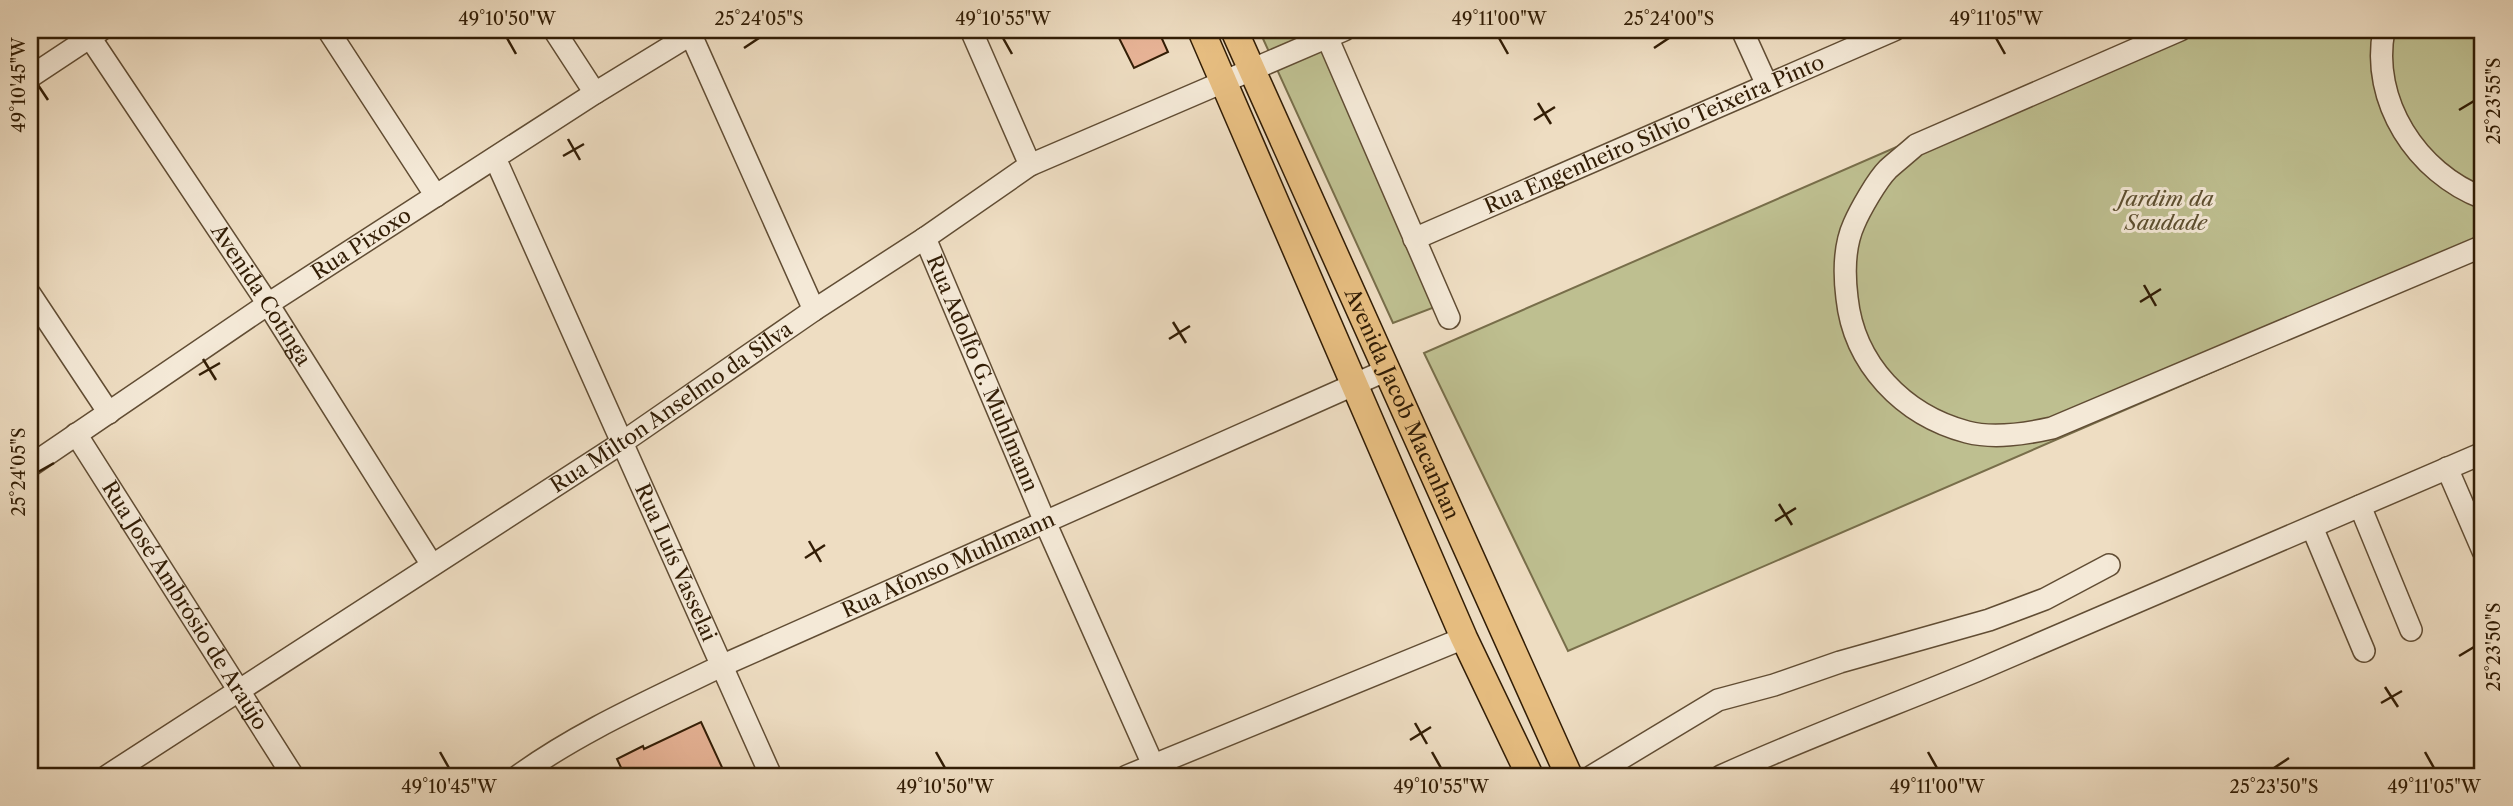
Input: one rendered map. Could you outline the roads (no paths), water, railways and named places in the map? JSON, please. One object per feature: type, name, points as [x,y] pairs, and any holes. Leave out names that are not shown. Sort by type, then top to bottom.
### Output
[{"type":"main road","name":"Avenida Jacob Macanhan","points":[[1200,30],[1464,638],[1530,776]]},
{"type":"main road","name":"Avenida Jacob Macanhan","points":[[1234,30],[1569,776]]},
{"type":"street","points":[[328,30],[436,196]]},
{"type":"street","points":[[554,30],[595,93]]},
{"type":"street","points":[[971,30],[1030,165]]},
{"type":"street","points":[[1742,30],[1767,85]]},
{"type":"street","name":"Rua Engenheiro Silvio Teixeira Pinto","points":[[1414,239],[1894,30]]},
{"type":"street","points":[[2180,30],[1916,145],[1886,171],[1853,225],[1844,271],[1849,319],[1864,356],[1893,393],[1923,415],[1969,433],[2019,435],[2052,428],[2483,246]]},
{"type":"street","points":[[2384,30],[2381,45],[2386,93],[2402,130],[2431,167],[2461,189],[2483,198]]},
{"type":"street","points":[[30,78],[92,32]]},
{"type":"street","name":"Avenida Cotinga","points":[[92,32],[268,304],[432,565]]},
{"type":"street","points":[[1332,32],[1414,239],[1449,318]]},
{"type":"street","name":"Rua Milton Anselmo da Silva","points":[[107,776],[623,442],[1030,165],[1252,71],[1332,32]]},
{"type":"street","points":[[694,33],[814,310]]},
{"type":"street","name":"Rua Pixoxo","points":[[30,466],[268,304],[595,93],[694,33]]},
{"type":"street","name":"Rua Luís Vasselai","points":[[495,158],[771,776]]},
{"type":"street","name":"Rua Adolfo G. Muhlmann","points":[[925,238],[1045,522],[1155,771]]},
{"type":"street","points":[[30,294],[109,413]]},
{"type":"street","name":"Rua Afonso Muhlmann","points":[[518,776],[543,758],[624,714],[721,666],[1387,370]]},
{"type":"street","name":"Rua José Ambrósio de Araújo","points":[[76,435],[293,776]]},
{"type":"street","points":[[1721,776],[1776,751],[1929,691],[2483,453]]},
{"type":"street","points":[[2447,468],[2483,551]]},
{"type":"street","points":[[2360,506],[2411,630]]},
{"type":"street","points":[[2312,527],[2364,650]]},
{"type":"street","points":[[1592,776],[1718,700],[1989,620],[2045,599],[2109,565]]},
{"type":"street","points":[[1128,776],[1155,771],[1464,638]]},
{"type":"park label","name":"Jardim da Saudade","points":[[2166,211]]}]
